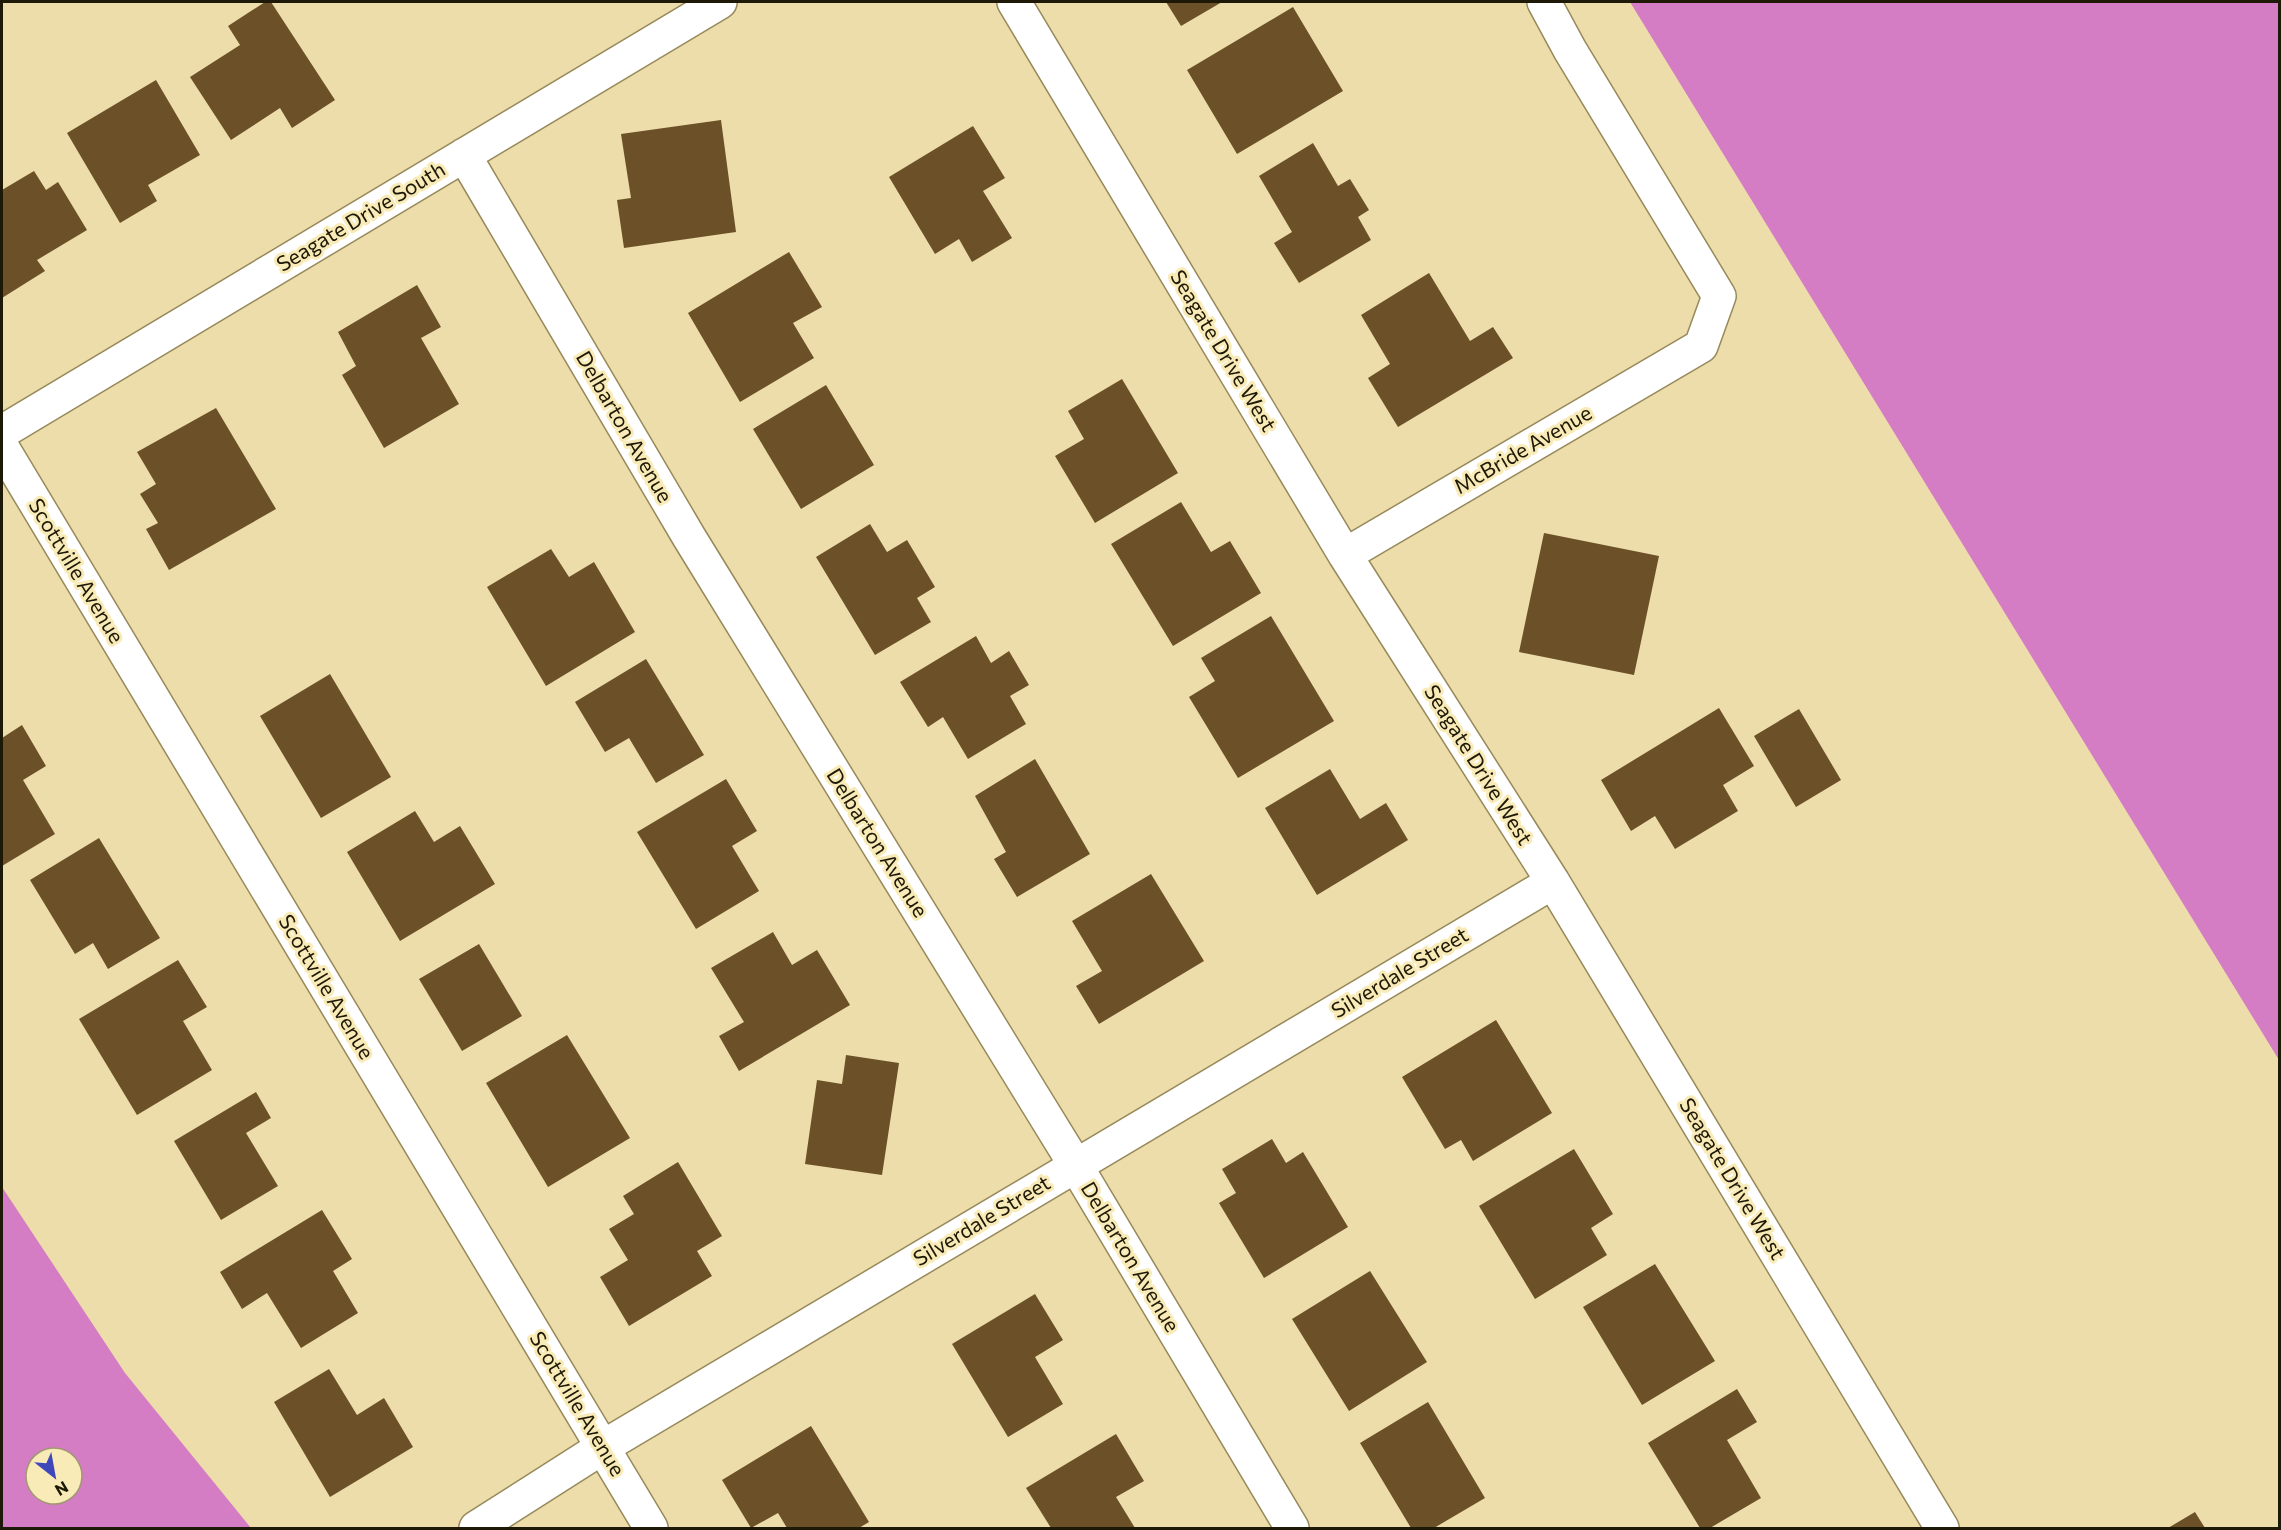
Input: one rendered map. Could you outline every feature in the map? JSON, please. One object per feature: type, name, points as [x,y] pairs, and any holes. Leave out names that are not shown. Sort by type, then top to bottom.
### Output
[{"type":"street","name":"Seagate Drive South","points":[[2,432],[720,2]]},
{"type":"street","name":"Seagate Drive West","points":[[1014,2],[1345,555],[1553,882],[1941,1528]]},
{"type":"street","name":"McBride Avenue","points":[[1345,555],[1701,346],[1719,296],[1570,50],[1544,2]]},
{"type":"street","name":"Delbarton Avenue","points":[[464,155],[689,537],[1076,1166],[1292,1528]]},
{"type":"street","name":"Scottville Avenue","points":[[2,447],[651,1528]]},
{"type":"street","name":"Silverdale Street","points":[[476,1528],[603,1447],[1553,882]]},
{"type":"shaded area","points":[[1630,2],[2279,2],[2279,1060]]},
{"type":"shaded area","points":[[2,1187],[125,1373],[251,1528],[2,1528]]},
{"type":"building","points":[[265,2],[271,2],[335,100],[292,128],[280,108],[231,140],[190,77],[240,45],[228,26]]},
{"type":"building","points":[[1166,2],[1222,2],[1181,26]]},
{"type":"building","points":[[1293,7],[1343,91],[1237,154],[1187,70]]},
{"type":"building","points":[[156,80],[200,155],[148,185],[157,201],[120,223],[67,133]]},
{"type":"building","points":[[721,120],[736,232],[624,248],[617,200],[631,198],[621,134]]},
{"type":"building","points":[[973,126],[1005,178],[983,191],[1012,238],[972,262],[959,239],[935,254],[889,177]]},
{"type":"building","points":[[1313,143],[1338,186],[1350,179],[1369,210],[1358,217],[1371,240],[1299,283],[1274,243],[1292,232],[1259,176]]},
{"type":"building","points":[[34,171],[46,190],[58,182],[87,230],[37,260],[45,271],[2,298],[2,190]]},
{"type":"building","points":[[789,252],[822,307],[793,323],[814,358],[740,402],[688,313]]},
{"type":"building","points":[[1429,273],[1470,341],[1493,327],[1513,358],[1398,427],[1368,378],[1390,364],[1361,315]]},
{"type":"building","points":[[417,285],[441,327],[421,338],[459,404],[384,448],[342,375],[356,366],[338,332]]},
{"type":"building","points":[[1122,379],[1178,473],[1095,523],[1055,456],[1084,439],[1068,411]]},
{"type":"building","points":[[826,385],[874,465],[801,509],[753,429]]},
{"type":"building","points":[[216,408],[276,509],[169,570],[146,529],[158,523],[140,494],[156,484],[137,452]]},
{"type":"building","points":[[1181,502],[1211,552],[1230,541],[1261,593],[1173,646],[1111,544]]},
{"type":"building","points":[[870,524],[887,552],[907,540],[935,587],[917,598],[931,622],[875,655],[816,557]]},
{"type":"building","points":[[1544,533],[1659,556],[1634,675],[1519,652]]},
{"type":"building","points":[[551,549],[569,577],[594,562],[635,632],[546,686],[487,587]]},
{"type":"building","points":[[1271,616],[1334,721],[1238,778],[1189,697],[1215,681],[1201,658]]},
{"type":"building","points":[[976,636],[991,663],[1009,651],[1029,685],[1010,696],[1026,724],[968,759],[943,717],[928,727],[900,682]]},
{"type":"building","points":[[646,659],[704,755],[656,783],[629,738],[605,752],[575,702]]},
{"type":"building","points":[[330,674],[391,777],[321,818],[260,716]]},
{"type":"building","points":[[1719,708],[1754,766],[1723,785],[1738,811],[1675,849],[1655,816],[1631,831],[1601,780]]},
{"type":"building","points":[[1799,709],[1841,780],[1796,807],[1754,736]]},
{"type":"building","points":[[22,725],[46,766],[23,780],[55,834],[2,866],[2,738]]},
{"type":"building","points":[[1035,759],[1090,854],[1017,897],[994,859],[1006,852],[975,796]]},
{"type":"building","points":[[1330,769],[1360,819],[1386,803],[1408,840],[1317,895],[1265,808]]},
{"type":"building","points":[[726,779],[757,831],[732,846],[759,891],[696,929],[637,832]]},
{"type":"building","points":[[415,811],[434,842],[460,826],[495,884],[400,941],[347,852]]},
{"type":"building","points":[[99,838],[160,938],[108,969],[93,943],[75,954],[30,880]]},
{"type":"building","points":[[1151,874],[1204,961],[1099,1024],[1076,986],[1102,971],[1072,921]]},
{"type":"building","points":[[773,932],[792,965],[817,950],[850,1005],[739,1071],[719,1036],[744,1022],[711,968]]},
{"type":"building","points":[[479,944],[522,1016],[462,1051],[419,979]]},
{"type":"building","points":[[178,960],[207,1007],[183,1021],[212,1070],[137,1115],[79,1019]]},
{"type":"building","points":[[1496,1020],[1552,1113],[1473,1161],[1461,1140],[1445,1149],[1402,1077]]},
{"type":"building","points":[[567,1035],[630,1138],[548,1187],[486,1083]]},
{"type":"building","points":[[846,1055],[899,1063],[882,1175],[805,1164],[817,1080],[842,1084]]},
{"type":"building","points":[[256,1092],[271,1118],[246,1133],[278,1186],[221,1220],[174,1141]]},
{"type":"building","points":[[1272,1139],[1286,1163],[1303,1152],[1348,1227],[1264,1278],[1219,1203],[1236,1193],[1222,1169]]},
{"type":"building","points":[[1574,1149],[1613,1214],[1591,1228],[1607,1255],[1535,1299],[1479,1206]]},
{"type":"building","points":[[678,1162],[722,1236],[697,1251],[712,1276],[629,1326],[600,1277],[628,1260],[609,1229],[634,1214],[623,1196]]},
{"type":"building","points":[[322,1210],[352,1259],[333,1271],[358,1313],[301,1348],[267,1293],[242,1309],[220,1272]]},
{"type":"building","points":[[1655,1264],[1715,1361],[1642,1405],[1583,1307]]},
{"type":"building","points":[[1370,1271],[1427,1362],[1349,1411],[1292,1319]]},
{"type":"building","points":[[1035,1294],[1063,1340],[1035,1357],[1063,1404],[1008,1437],[952,1344]]},
{"type":"building","points":[[329,1369],[357,1415],[384,1398],[413,1447],[330,1497],[274,1402]]},
{"type":"building","points":[[1737,1389],[1757,1422],[1727,1440],[1761,1498],[1710,1528],[1700,1528],[1648,1443]]},
{"type":"building","points":[[1428,1402],[1485,1498],[1434,1528],[1411,1528],[1360,1443]]},
{"type":"building","points":[[811,1426],[869,1522],[859,1528],[787,1528],[778,1513],[751,1528],[722,1480]]},
{"type":"building","points":[[1116,1434],[1144,1481],[1116,1497],[1135,1528],[1051,1528],[1026,1488]]},
{"type":"building","points":[[2195,1512],[2205,1528],[2168,1528]]}]
